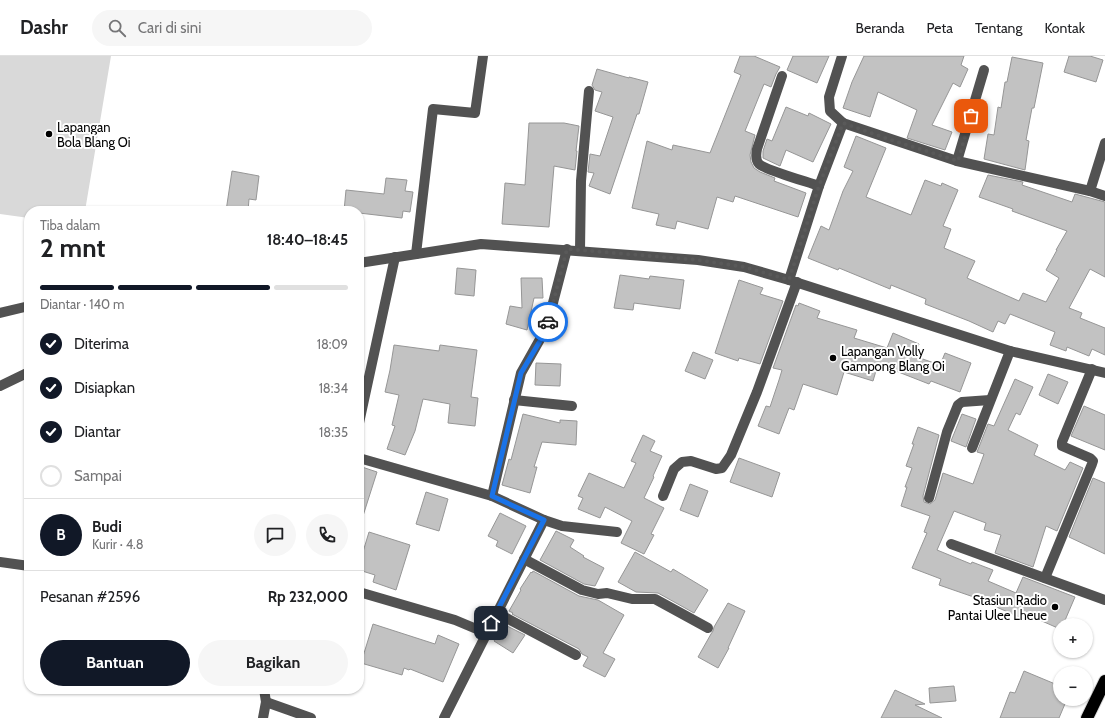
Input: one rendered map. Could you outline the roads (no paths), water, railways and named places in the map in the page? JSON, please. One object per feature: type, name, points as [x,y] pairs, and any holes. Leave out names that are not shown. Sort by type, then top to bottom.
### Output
[{"type":"highway","points":[[1087,718],[1105,681]]},
{"type":"street","points":[[416,254],[433,109],[475,113],[483,56]]},
{"type":"street","points":[[842,56],[828,97],[830,111],[843,123],[958,161],[1090,191],[1105,196]]},
{"type":"street","points":[[958,161],[984,70]]},
{"type":"street","points":[[782,76],[755,157],[759,164],[767,168],[819,186]]},
{"type":"street","points":[[580,250],[581,181],[589,91]]},
{"type":"street","points":[[663,496],[674,470],[682,462],[692,461],[716,469],[722,468],[731,455],[757,392],[793,281],[819,186],[843,123]]},
{"type":"street","points":[[1090,191],[1105,143]]},
{"type":"street","points":[[364,262],[480,244],[567,249],[698,260],[744,267],[793,281],[1010,351],[1105,373]]},
{"type":"street","points":[[492,496],[521,373],[540,341],[548,322],[567,249]]},
{"type":"street","points":[[364,400],[395,257]]},
{"type":"street","points":[[0,312],[24,307]]},
{"type":"street","points":[[972,448],[1010,351]]},
{"type":"street","points":[[1045,578],[1093,461],[1090,458],[1062,446],[1062,442],[1092,369]]},
{"type":"street","points":[[0,386],[24,374]]},
{"type":"street","points":[[514,400],[572,406]]},
{"type":"street","points":[[929,498],[947,432],[958,405],[962,402],[990,400]]},
{"type":"street","points":[[364,459],[492,496],[544,520],[562,526],[617,532]]},
{"type":"street","points":[[444,718],[486,632],[544,520]]},
{"type":"street","points":[[951,544],[1105,600]]},
{"type":"street","points":[[524,559],[582,590],[598,594],[607,593],[632,599],[655,599],[708,628]]},
{"type":"street","points":[[0,562],[24,565]]},
{"type":"street","points":[[364,593],[455,620],[486,632]]},
{"type":"street","points":[[496,613],[576,655]]},
{"type":"street","points":[[263,718],[266,702],[265,694]]},
{"type":"street","points":[[266,702],[311,718]]},
{"type":"place","name":"Lapangan Bola Blang Oi","points":[[49,134]]},
{"type":"place","name":"Lapangan Volly Gampong Blang Oi","points":[[833,358]]},
{"type":"place","name":"Stasiun Radio Pantai Ulee Lheue","points":[[1055,607]]}]
